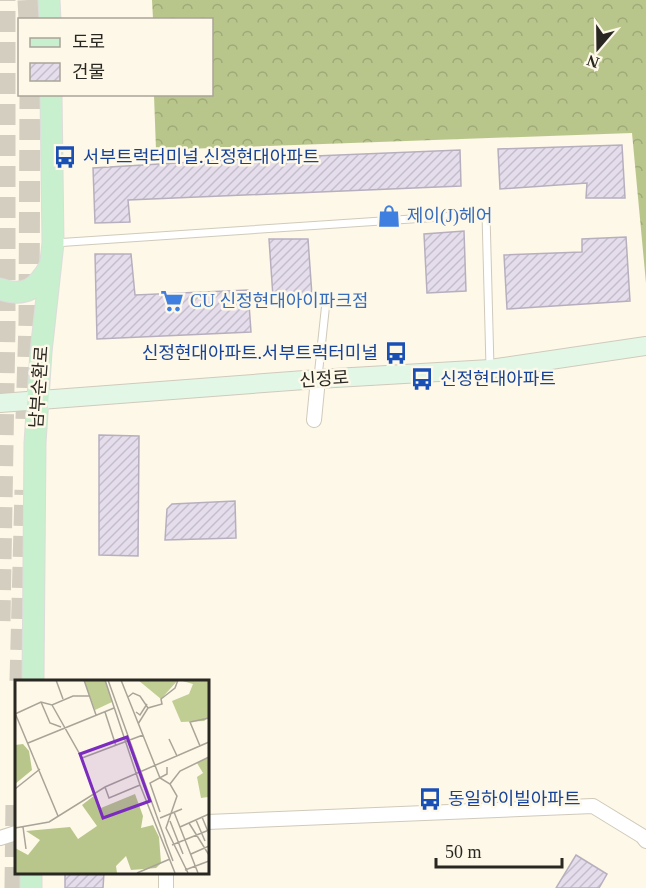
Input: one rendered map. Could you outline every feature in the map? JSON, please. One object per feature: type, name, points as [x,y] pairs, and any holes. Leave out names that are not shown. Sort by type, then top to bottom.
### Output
[{"type":"main road","points":[[49,0],[50,18]]},
{"type":"main road","name":"남부순환로","points":[[33,680],[35,449],[41,352],[53,243],[51,96]]},
{"type":"main road","points":[[0,289],[12,293],[32,289],[40,282],[50,266]]},
{"type":"main road","name":"신정로","points":[[0,403],[318,379],[490,369],[646,346]]},
{"type":"street","points":[[314,420],[318,379]]},
{"type":"street","points":[[208,822],[593,806],[642,836],[646,841]]},
{"type":"street","points":[[0,838],[15,833]]},
{"type":"lane","points":[[53,243],[486,214],[490,369]]},
{"type":"lane","points":[[318,379],[326,302]]},
{"type":"green space","points":[[152,0],[646,0],[646,283],[632,133],[156,150],[154,96],[213,96],[213,18],[153,18]]},
{"type":"building","points":[[622,145],[625,198],[586,198],[587,183],[500,189],[498,149]]},
{"type":"building","points":[[460,150],[461,186],[128,200],[130,222],[95,223],[93,168]]},
{"type":"building","points":[[464,231],[466,291],[427,293],[424,234]]},
{"type":"building","points":[[626,237],[630,301],[507,309],[504,255],[582,252],[582,239]]},
{"type":"building","points":[[269,239],[308,239],[312,296],[273,297]]},
{"type":"building","points":[[95,254],[131,254],[135,295],[248,290],[251,332],[97,339]]},
{"type":"building","points":[[99,435],[139,436],[138,556],[99,555]]},
{"type":"building","points":[[235,501],[236,538],[165,540],[167,509],[172,504]]},
{"type":"building","points":[[576,855],[607,874],[599,888],[556,888]]},
{"type":"building","points":[[65,873],[104,873],[103,888],[65,888]]},
{"type":"tunnel","points":[[0,621],[5,327],[5,0]]},
{"type":"tunnel","points":[[28,0],[29,18]]},
{"type":"tunnel","points":[[26,419],[29,322],[30,96]]},
{"type":"tunnel","points":[[20,680],[25,490]]},
{"type":"tunnel","points":[[15,873],[15,888]]},
{"type":"place","name":"서부트럭터미널.신정현대아파트","points":[[65,157]]},
{"type":"place","name":"제이(J)헤어","points":[[389,216]]},
{"type":"place","name":"CU 신정현대아이파크점","points":[[172,301]]},
{"type":"place","name":"신정현대아파트.서부트럭터미널","points":[[396,353]]},
{"type":"place","name":"신정현대아파트","points":[[422,379]]},
{"type":"place","name":"동일하이빌아파트","points":[[430,799]]}]
